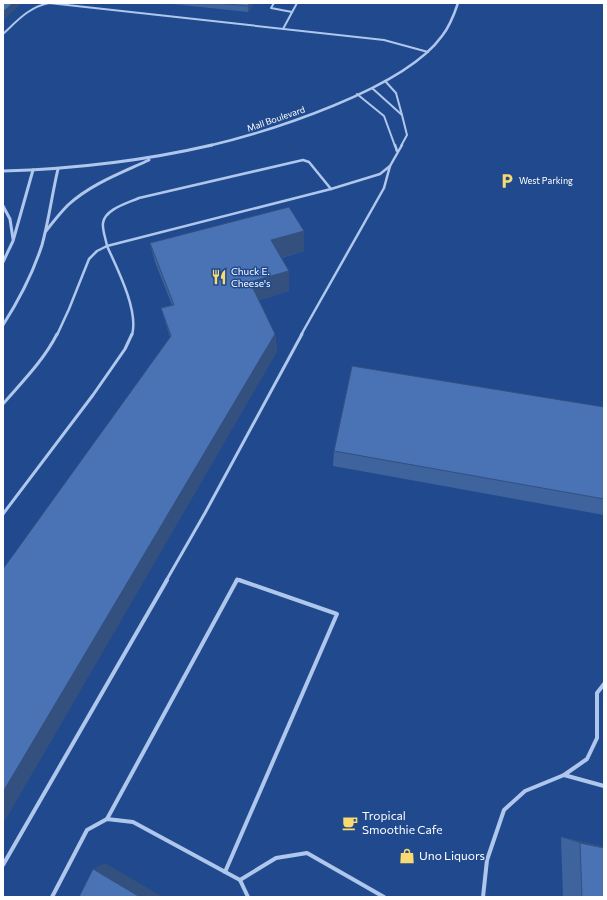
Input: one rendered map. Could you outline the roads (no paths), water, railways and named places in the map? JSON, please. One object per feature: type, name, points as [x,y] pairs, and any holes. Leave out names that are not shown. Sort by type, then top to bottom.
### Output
[{"type":"street","name":"Mall Boulevard","points":[[3,171],[58,169],[114,164],[223,143],[271,129],[317,112],[372,88],[415,62],[428,52],[447,28],[458,3]]},
{"type":"street","points":[[45,233],[66,206],[84,192],[111,177],[156,157]]},
{"type":"street","points":[[3,325],[24,290],[35,265],[45,233],[58,169]]},
{"type":"street","points":[[3,262],[13,242],[34,170]]},
{"type":"street","points":[[3,206],[10,219],[13,242]]},
{"type":"lane","points":[[3,34],[30,9],[38,5],[49,3],[384,40],[428,52]]},
{"type":"lane","points":[[274,3],[271,8],[292,12]]},
{"type":"lane","points":[[283,29],[297,3]]},
{"type":"lane","points":[[3,865],[205,513],[309,320],[384,188],[390,166],[406,135],[396,93],[385,81]]},
{"type":"lane","points":[[372,88],[402,114]]},
{"type":"lane","points":[[357,94],[384,116],[397,151]]},
{"type":"lane","points":[[3,514],[72,424],[126,345],[133,329],[132,316],[120,274],[107,246],[103,223],[107,215],[114,209],[139,198],[304,160],[312,164],[331,189]]},
{"type":"lane","points":[[3,404],[33,370],[52,344],[69,309],[89,259],[98,251],[107,246],[331,189],[374,176],[390,166]]},
{"type":"lane","points":[[52,897],[87,830],[107,819],[237,579],[337,614],[225,872]]},
{"type":"lane","points":[[483,897],[487,860],[504,810],[525,791],[564,775],[587,759],[597,738],[597,693],[604,684]]},
{"type":"lane","points":[[564,775],[604,786]]},
{"type":"lane","points":[[107,819],[133,822],[240,880],[248,897]]},
{"type":"lane","points":[[240,880],[276,858],[307,853],[384,897]]},
{"type":"place","name":"West Parking","points":[[507,181]]},
{"type":"place","name":"Chuck E. Cheese's","points":[[219,277]]},
{"type":"place","name":"Tropical Smoothie Cafe","points":[[350,823]]},
{"type":"place","name":"Uno Liquors","points":[[407,856]]}]
